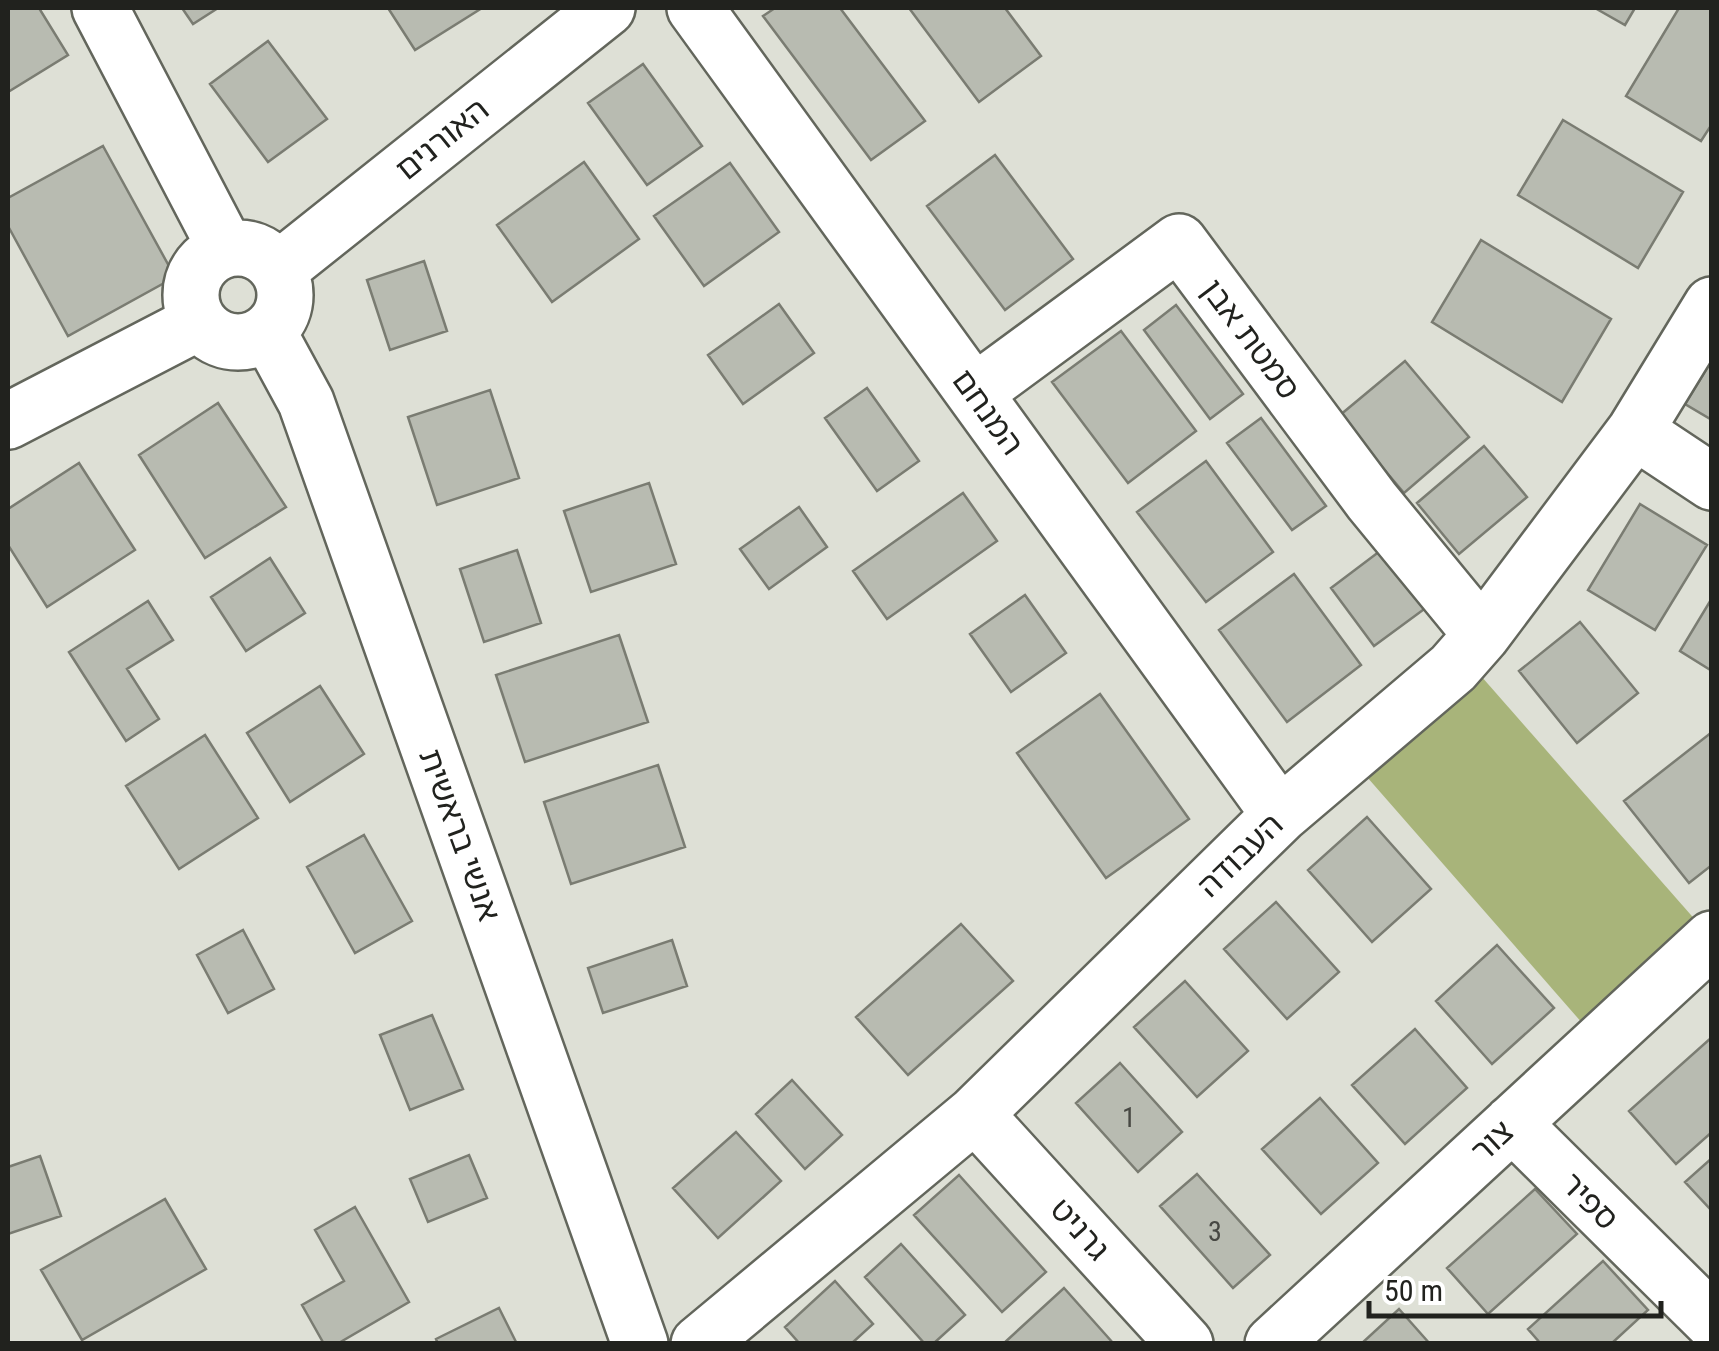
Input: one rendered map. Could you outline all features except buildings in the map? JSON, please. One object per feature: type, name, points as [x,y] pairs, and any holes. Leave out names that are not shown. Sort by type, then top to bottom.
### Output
[{"type":"street","points":[[100,8],[226,249]]},
{"type":"street","name":"האורנים","points":[[278,270],[606,8]]},
{"type":"street","name":"המנחם","points":[[696,8],[1280,815]]},
{"type":"street","name":"סמטת אבן","points":[[974,393],[1179,242],[1372,502],[1482,635]]},
{"type":"street","points":[[243,248],[257,252],[278,270],[286,301],[281,316],[268,332],[246,342],[231,342],[217,338],[199,322],[190,298],[192,282],[199,267],[211,256],[226,249],[243,248]]},
{"type":"street","name":"העבודה","points":[[699,1344],[975,1114],[1280,815],[1453,668],[1635,431],[1712,306]]},
{"type":"street","points":[[8,421],[199,322]]},
{"type":"street","name":"אנשי בראשית","points":[[268,332],[306,402],[640,1344]]},
{"type":"street","points":[[1635,431],[1712,482]]},
{"type":"street","name":"צור","points":[[1273,1344],[1712,939]]},
{"type":"street","name":"גרניט","points":[[975,1114],[1185,1344]]},
{"type":"street","name":"ספיר","points":[[1512,1123],[1712,1321]]},
{"type":"green space","points":[[1481,676],[1705,931],[1590,1032],[1367,777]]}]
